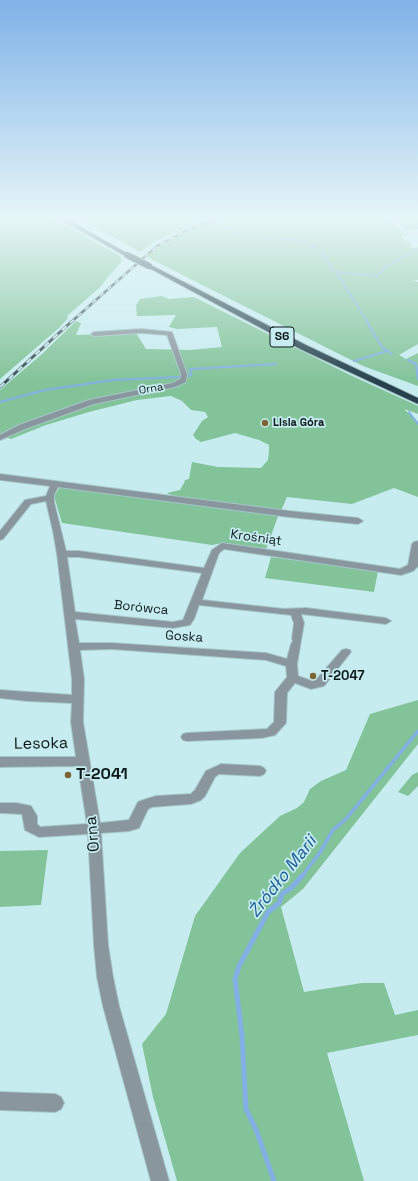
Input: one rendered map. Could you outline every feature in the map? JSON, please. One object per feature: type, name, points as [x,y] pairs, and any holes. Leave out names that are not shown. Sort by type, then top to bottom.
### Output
[{"type":"highway","name":"S6","points":[[166,272],[303,348],[418,401]]},
{"type":"highway","name":"S6","points":[[167,272],[318,349],[418,394]]},
{"type":"street","name":"Orna","points":[[0,438],[22,427],[92,402],[176,385],[183,380],[184,374],[170,333],[140,331],[94,334]]},
{"type":"street","points":[[0,477],[289,514],[358,521]]},
{"type":"street","points":[[0,537],[28,502],[50,498],[55,484]]},
{"type":"street","name":"Orna","points":[[50,498],[62,554],[78,679],[77,722],[94,828],[101,945],[105,977],[111,1006],[160,1181]]},
{"type":"street","name":"Krośniąt","points":[[208,571],[218,548],[228,546],[400,572],[410,569],[413,566],[417,544]]},
{"type":"street","points":[[62,554],[79,554],[208,571]]},
{"type":"street","name":"Borówca","points":[[70,615],[180,625],[186,623],[189,619],[208,571]]},
{"type":"street","points":[[196,602],[284,612],[306,610],[386,620]]},
{"type":"street","points":[[187,737],[262,734],[270,732],[280,723],[281,692],[293,678],[291,664],[297,641],[299,623],[295,611]]},
{"type":"street","name":"Goska","points":[[74,647],[111,646],[247,655],[278,659],[291,664]]},
{"type":"street","points":[[293,678],[311,685],[320,683],[346,652]]},
{"type":"street","points":[[0,694],[77,699]]},
{"type":"street","name":"Lesoka","points":[[0,762],[82,760]]},
{"type":"street","points":[[0,808],[16,808],[26,810],[30,816],[30,826],[32,829],[39,832],[129,826],[134,824],[143,806],[148,803],[156,801],[191,799],[196,797],[200,793],[207,779],[215,771],[221,769],[260,771]]},
{"type":"street","points":[[0,1101],[55,1103]]},
{"type":"green space","points":[[0,272],[113,272],[99,288],[67,316],[68,318],[60,327],[0,379]]},
{"type":"green space","points":[[177,272],[418,272],[418,280],[413,280],[418,282],[418,344],[399,355],[406,359],[418,353],[418,386],[363,366]]},
{"type":"green space","points":[[162,296],[169,299],[194,297],[350,375],[418,406],[418,414],[404,409],[418,422],[418,497],[394,488],[352,504],[287,497],[281,511],[176,497],[167,493],[180,490],[185,480],[189,479],[192,462],[218,467],[261,468],[268,460],[269,445],[259,440],[235,433],[201,442],[193,435],[202,421],[208,417],[205,412],[191,410],[182,401],[171,396],[137,400],[89,412],[46,425],[11,439],[0,435],[0,390],[42,354],[76,321],[81,323],[76,335],[136,333],[146,349],[190,350],[222,347],[217,327],[177,329],[169,327],[176,315],[137,316],[136,305],[140,299]]},
{"type":"green space","points":[[60,487],[279,514],[266,549],[223,543],[212,545],[62,523],[54,496]]},
{"type":"green space","points":[[271,557],[378,571],[374,592],[265,578]]},
{"type":"green space","points":[[418,700],[418,744],[303,889],[281,907],[304,992],[362,983],[384,983],[395,1015],[418,1010],[418,1035],[327,1053],[364,1181],[177,1181],[153,1097],[142,1044],[166,1014],[195,916],[240,853],[280,816],[297,808],[304,802],[310,789],[321,781],[346,770],[370,714]]},
{"type":"green space","points":[[418,772],[418,786],[408,796],[398,792],[412,775]]},
{"type":"green space","points":[[48,850],[41,905],[0,907],[0,851]]},
{"type":"waterway","name":"Źródło Marii","points":[[336,272],[368,323]]},
{"type":"waterway","name":"Źródło Marii","points":[[337,272],[377,276]]},
{"type":"waterway","points":[[378,275],[381,272]]},
{"type":"waterway","name":"Źródło Marii","points":[[367,322],[382,347],[392,354]]},
{"type":"waterway","points":[[354,361],[387,351]]},
{"type":"waterway","name":"Źródło Marii","points":[[408,360],[416,364],[418,380]]},
{"type":"waterway","points":[[189,376],[191,375],[190,369],[276,364]]},
{"type":"waterway","points":[[0,402],[45,390],[113,380],[179,377]]},
{"type":"waterway","name":"Źródło Marii","points":[[409,412],[418,424]]},
{"type":"waterway","name":"Źródło Marii","points":[[302,876],[319,854],[333,830],[346,819],[418,731]]},
{"type":"waterway","name":"Źródło Marii","points":[[274,1181],[257,1132],[246,1109],[242,1036],[235,979],[239,966],[268,912],[279,903],[282,894],[291,888],[303,875]]},
{"type":"railway","points":[[70,323],[127,272]]},
{"type":"railway","points":[[0,387],[71,322]]},
{"type":"place","name":"Lisia Góra","points":[[265,423]]},
{"type":"place","name":"T-2047","points":[[313,676]]},
{"type":"place","name":"T-2041","points":[[68,775]]}]
